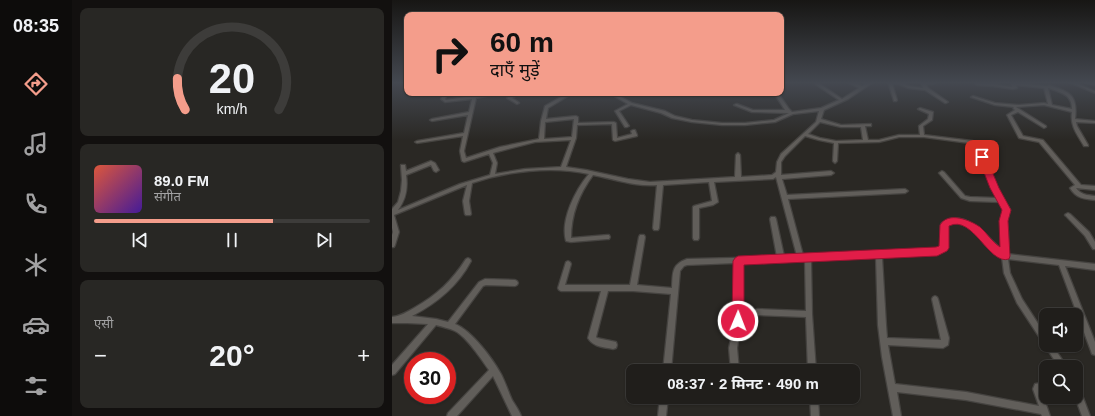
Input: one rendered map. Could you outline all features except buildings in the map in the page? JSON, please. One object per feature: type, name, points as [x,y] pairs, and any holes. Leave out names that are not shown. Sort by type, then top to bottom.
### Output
[{"type":"street","points":[[473,101],[462,153],[464,160],[490,152],[541,140],[574,138]]},
{"type":"street","points":[[541,140],[546,107],[556,101]]},
{"type":"street","points":[[626,101],[688,120],[729,124],[775,121],[790,112]]},
{"type":"street","points":[[782,101],[790,112]]},
{"type":"street","points":[[736,105],[752,111],[790,112],[822,109],[838,101]]},
{"type":"street","points":[[986,101],[1011,106],[1050,104],[1074,111]]},
{"type":"street","points":[[1073,101],[1075,126],[1086,145]]},
{"type":"street","points":[[627,126],[617,111],[631,104]]},
{"type":"street","points":[[1011,106],[1044,127]]},
{"type":"street","points":[[812,364],[805,258],[779,175],[780,159],[806,135],[819,120],[822,109]]},
{"type":"street","points":[[920,109],[931,113],[930,120],[921,126],[922,136]]},
{"type":"street","points":[[1018,110],[1009,115],[1021,137],[1041,142],[1079,186]]},
{"type":"street","points":[[432,120],[470,113]]},
{"type":"street","points":[[543,121],[576,118],[574,138],[563,169]]},
{"type":"street","points":[[819,120],[841,126],[869,125]]},
{"type":"street","points":[[1074,120],[1095,122]]},
{"type":"street","points":[[576,124],[614,123],[615,140],[635,135],[633,131]]},
{"type":"street","points":[[863,126],[866,141]]},
{"type":"street","points":[[417,142],[466,134]]},
{"type":"street","points":[[806,135],[836,142],[879,141],[902,136],[922,136],[971,142],[982,157],[990,178],[1007,210],[1003,221],[1007,273],[1013,290],[1039,331]]},
{"type":"street","points":[[835,161],[836,142]]},
{"type":"street","points":[[490,152],[495,163],[492,176]]},
{"type":"street","points":[[738,155],[738,179]]},
{"type":"street","points":[[404,174],[431,163],[436,170]]},
{"type":"street","points":[[392,245],[396,232],[392,215],[402,201],[404,195],[403,166]]},
{"type":"street","points":[[392,215],[470,182],[492,176],[528,171],[563,169],[592,173],[634,182],[660,184],[768,178],[779,175],[831,173]]},
{"type":"street","points":[[592,173],[578,194],[571,211],[568,239],[607,238]]},
{"type":"street","points":[[942,173],[963,197],[970,199],[1001,200]]},
{"type":"street","points":[[696,238],[696,207],[698,205],[711,204],[715,202],[711,180]]},
{"type":"street","points":[[468,214],[466,201],[470,182]]},
{"type":"street","points":[[656,228],[660,184]]},
{"type":"street","points":[[1095,188],[1079,186],[1074,186],[1073,188],[1078,195],[1095,198]]},
{"type":"street","points":[[785,197],[905,191]]},
{"type":"street","points":[[1068,215],[1087,234],[1095,247]]},
{"type":"street","points":[[773,219],[781,259]]},
{"type":"street","points":[[668,364],[677,270],[682,264],[687,262],[805,258],[941,250],[944,245],[944,225],[952,221],[967,224],[978,230],[994,249],[1005,256],[1095,267]]},
{"type":"street","points":[[633,288],[642,237]]},
{"type":"street","points":[[879,254],[884,341],[897,416]]},
{"type":"street","points":[[403,318],[423,307],[447,289],[456,280],[468,261]]},
{"type":"street","points":[[734,364],[733,348],[738,321],[738,261]]},
{"type":"street","points":[[1061,263],[1095,351]]},
{"type":"street","points":[[568,264],[561,288],[633,288],[675,291]]},
{"type":"street","points":[[450,325],[481,284],[485,282],[515,283]]},
{"type":"street","points":[[605,288],[592,338],[595,341],[614,345]]},
{"type":"street","points":[[884,341],[943,344],[945,342],[945,338],[935,299]]},
{"type":"street","points":[[757,312],[809,314]]},
{"type":"street","points":[[392,320],[403,318],[434,322],[450,325],[460,330],[494,370],[510,406],[517,416]]},
{"type":"street","points":[[392,370],[434,322]]},
{"type":"street","points":[[450,416],[494,370]]},
{"type":"street","points":[[893,388],[966,396],[1046,414]]},
{"type":"street","points":[[662,416],[663,404]]},
{"type":"street","points":[[814,404],[815,416]]},
{"type":"street","points":[[1042,404],[1046,414]]},
{"type":"street","points":[[1081,404],[1086,416]]},
{"type":"route","points":[[738,321],[738,261],[937,252],[944,248],[944,225],[947,222],[952,221],[960,221],[978,230],[994,249],[1005,256],[1005,231],[1003,221],[1007,210],[994,188],[982,157]]}]
